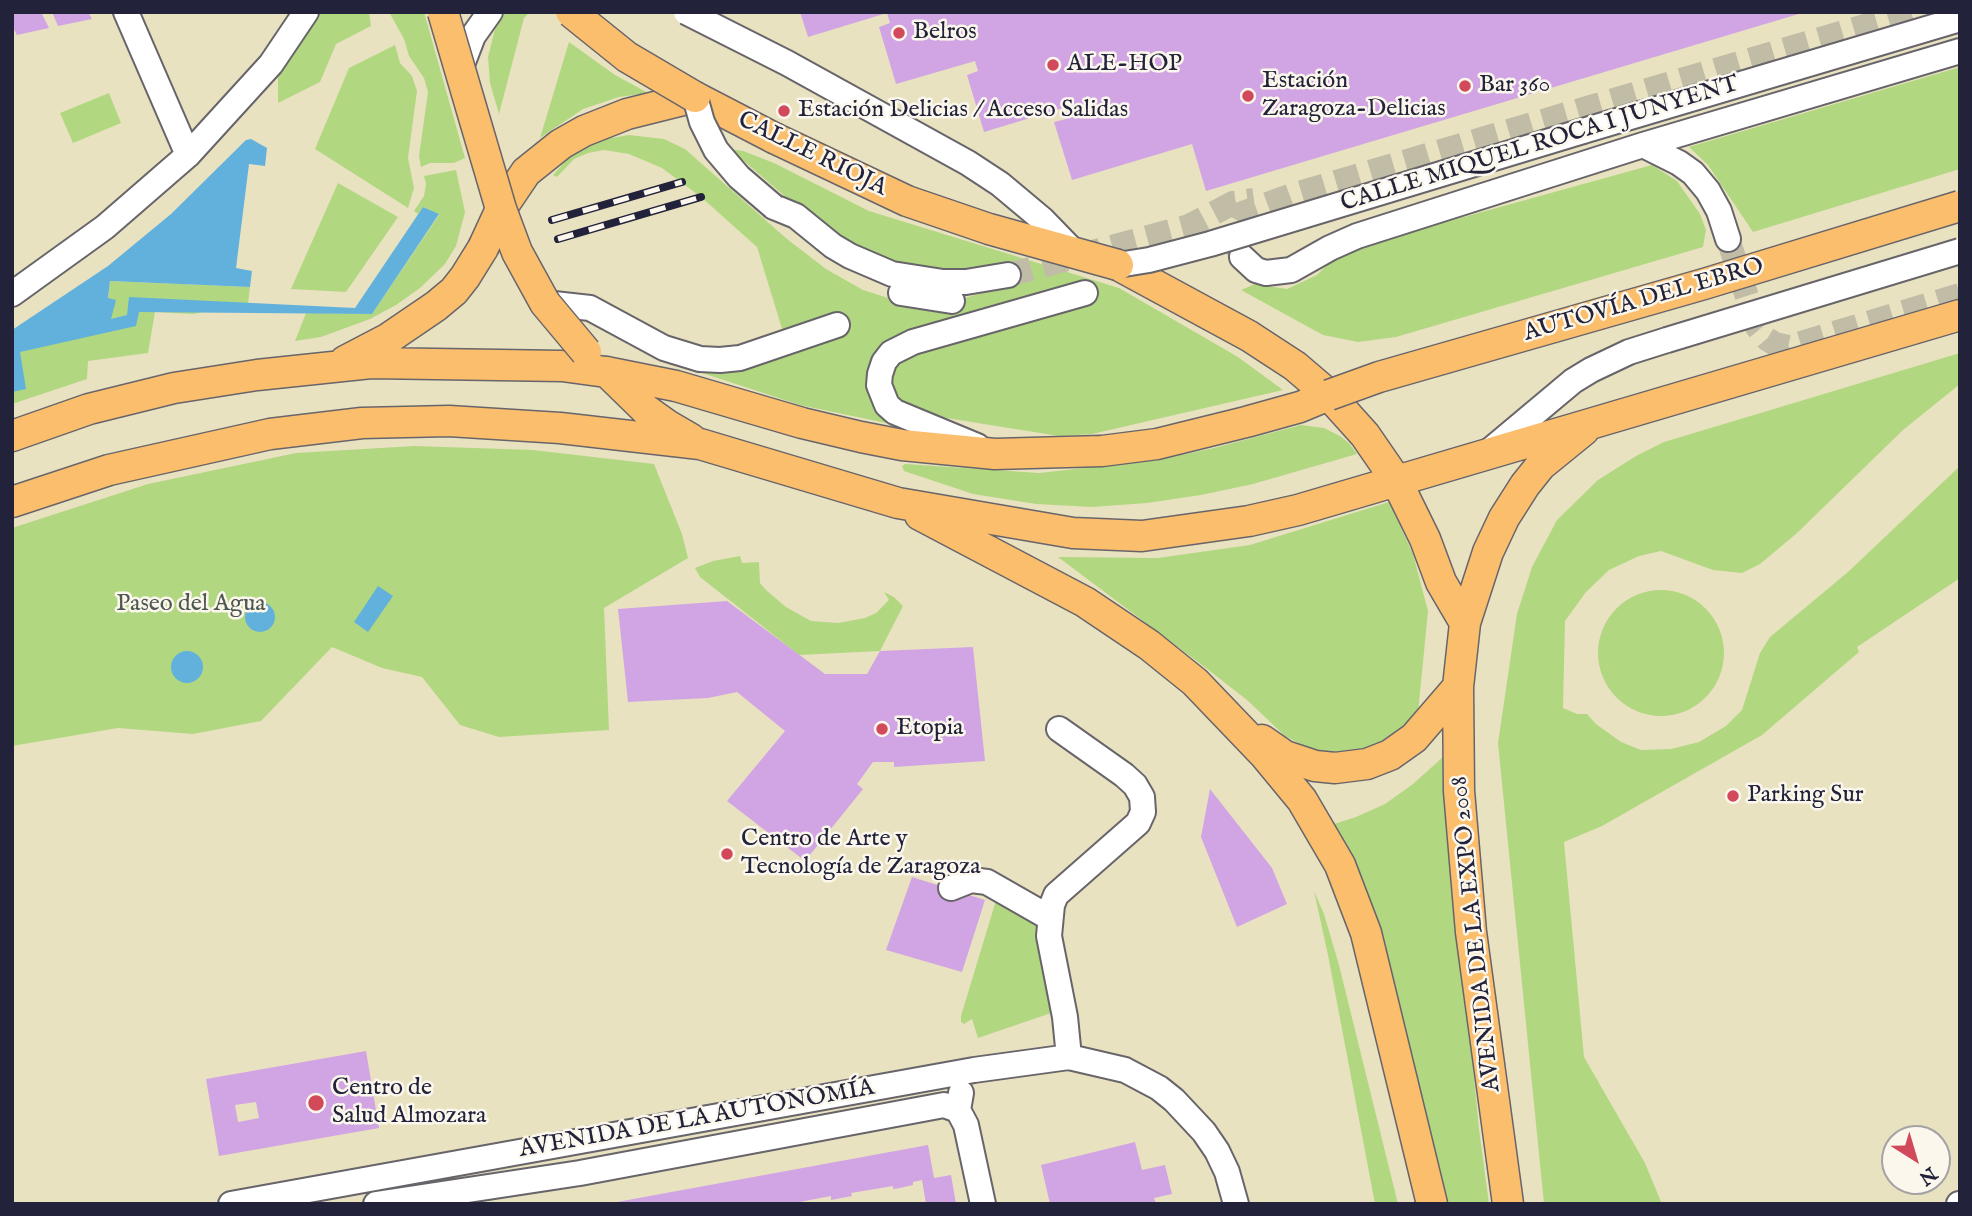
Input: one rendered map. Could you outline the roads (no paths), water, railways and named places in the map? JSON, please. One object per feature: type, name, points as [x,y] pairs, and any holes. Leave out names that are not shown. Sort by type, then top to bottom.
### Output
[{"type":"main road","points":[[443,12],[516,252],[545,303],[596,362],[646,410],[700,444]]},
{"type":"main road","name":"CALLE RIOJA","points":[[571,12],[627,57],[695,97],[838,170],[907,201],[989,229],[1118,265],[1249,336],[1295,366],[1329,395],[1365,435],[1396,480],[1422,531],[1441,582],[1465,623]]},
{"type":"main road","points":[[334,366],[389,338],[436,306],[459,284],[483,248],[501,209],[526,172],[561,144],[584,131],[627,114],[695,97]]},
{"type":"main road","name":"AUTOVÍA DEL EBRO","points":[[12,436],[89,409],[174,388],[257,375],[334,366],[433,363],[562,366],[596,362],[802,424],[912,446],[995,454],[1102,451],[1157,444],[1300,407],[1378,377],[1704,284],[1960,206]]},
{"type":"main road","points":[[12,502],[109,470],[270,434],[362,423],[449,421],[523,425],[700,444],[898,503],[1086,534],[1142,536],[1249,521],[1298,510],[1609,416],[1960,315]]},
{"type":"main road","points":[[1465,623],[1488,552],[1518,495],[1541,465],[1576,434],[1609,416]]},
{"type":"main road","points":[[898,503],[1085,603],[1149,645],[1195,682],[1250,731],[1267,750],[1327,839],[1348,881],[1366,933],[1432,1204]]},
{"type":"main road","name":"AVENIDA DE LA EXPO 2008","points":[[1465,623],[1458,687],[1459,791],[1471,932],[1508,1204]]},
{"type":"main road","points":[[1267,750],[1315,766],[1349,768],[1367,764],[1390,755],[1414,738],[1458,687]]},
{"type":"street","points":[[126,12],[188,155]]},
{"type":"street","points":[[12,294],[105,227],[188,155],[271,64],[306,12]]},
{"type":"street","points":[[460,70],[473,36],[490,12]]},
{"type":"street","points":[[686,12],[787,63],[968,163],[1000,184],[1043,220],[1075,253]]},
{"type":"street","name":"CALLE MIQUEL ROCA I JUNYENT","points":[[1118,265],[1210,244],[1960,19]]},
{"type":"street","points":[[1242,257],[1256,270],[1278,273],[1291,270],[1330,247],[1357,236],[1643,145],[1960,51]]},
{"type":"street","points":[[695,97],[702,122],[716,150],[739,177],[774,207],[796,216],[850,256],[892,274],[943,282],[966,282],[1008,275]]},
{"type":"street","points":[[1643,145],[1671,158],[1693,173],[1719,211],[1728,239]]},
{"type":"street","points":[[774,207],[785,226],[798,239],[820,257],[855,277],[901,293],[952,301]]},
{"type":"street","points":[[1487,453],[1573,382],[1608,361],[1667,340],[1960,251]]},
{"type":"street","points":[[995,454],[895,412],[887,405],[879,384],[884,362],[891,353],[913,342],[1085,293]]},
{"type":"street","points":[[545,303],[590,308],[664,348],[700,359],[740,358],[837,325]]},
{"type":"street","points":[[1059,729],[1135,785],[1142,797],[1143,812],[1139,823],[1127,835],[1056,895],[1049,936],[1065,1017],[1069,1057]]},
{"type":"street","points":[[951,888],[971,880],[987,882],[1050,918]]},
{"type":"street","name":"AVENIDA DE LA AUTONOMÍA","points":[[231,1204],[974,1070],[1069,1057],[1125,1070],[1159,1088],[1188,1112],[1204,1132],[1227,1172],[1236,1204]]},
{"type":"street","points":[[974,1070],[964,1086],[958,1110],[966,1125],[983,1204]]},
{"type":"street","name":"AVENIDA DE LA AUTONOMÍA","points":[[376,1204],[580,1172],[944,1105],[958,1110]]},
{"type":"water","points":[[251,139],[267,148],[265,166],[249,164],[236,268],[252,271],[250,287],[110,281],[108,298],[116,300],[111,319],[127,315],[129,297],[355,308],[423,207],[439,214],[372,314],[139,312],[136,326],[20,352],[26,389],[12,392],[12,330],[108,266],[171,214],[246,140]]},
{"type":"water","points":[[378,586],[393,596],[368,632],[354,622]]},
{"type":"water","points":[[260,602],[266,603],[274,611],[274,623],[266,631],[260,632],[254,631],[246,623],[245,617],[246,611],[254,603]]},
{"type":"water","points":[[187,651],[198,656],[203,667],[198,678],[187,683],[176,678],[171,667],[176,656]]},
{"type":"tunnel","points":[[1240,254],[1233,227],[1240,214],[1292,195],[1912,12]]},
{"type":"tunnel","points":[[1008,275],[1189,226],[1233,203],[1254,200]]},
{"type":"tunnel","points":[[1728,239],[1757,327],[1775,344],[1788,347],[1960,295]]},
{"type":"railway","points":[[552,220],[682,182]]},
{"type":"railway","points":[[558,239],[701,197]]},
{"type":"place","name":"Belros","points":[[899,33]]},
{"type":"place","name":"ALE-HOP","points":[[1053,65]]},
{"type":"place","name":"Bar 360","points":[[1465,86]]},
{"type":"place","name":"Estación Zaragoza-Delicias","points":[[1248,96]]},
{"type":"place","name":"Estación Delicias / Acceso Salidas","points":[[784,111]]},
{"type":"place","name":"Etopia","points":[[882,729]]},
{"type":"place","name":"Parking Sur","points":[[1733,796]]},
{"type":"place","name":"Centro de Arte y Tecnología de Zaragoza","points":[[727,854]]},
{"type":"place","name":"Centro de Salud Almozara","points":[[316,1103]]},
{"type":"park label","name":"Paseo del Agua","points":[[191,605]]}]
